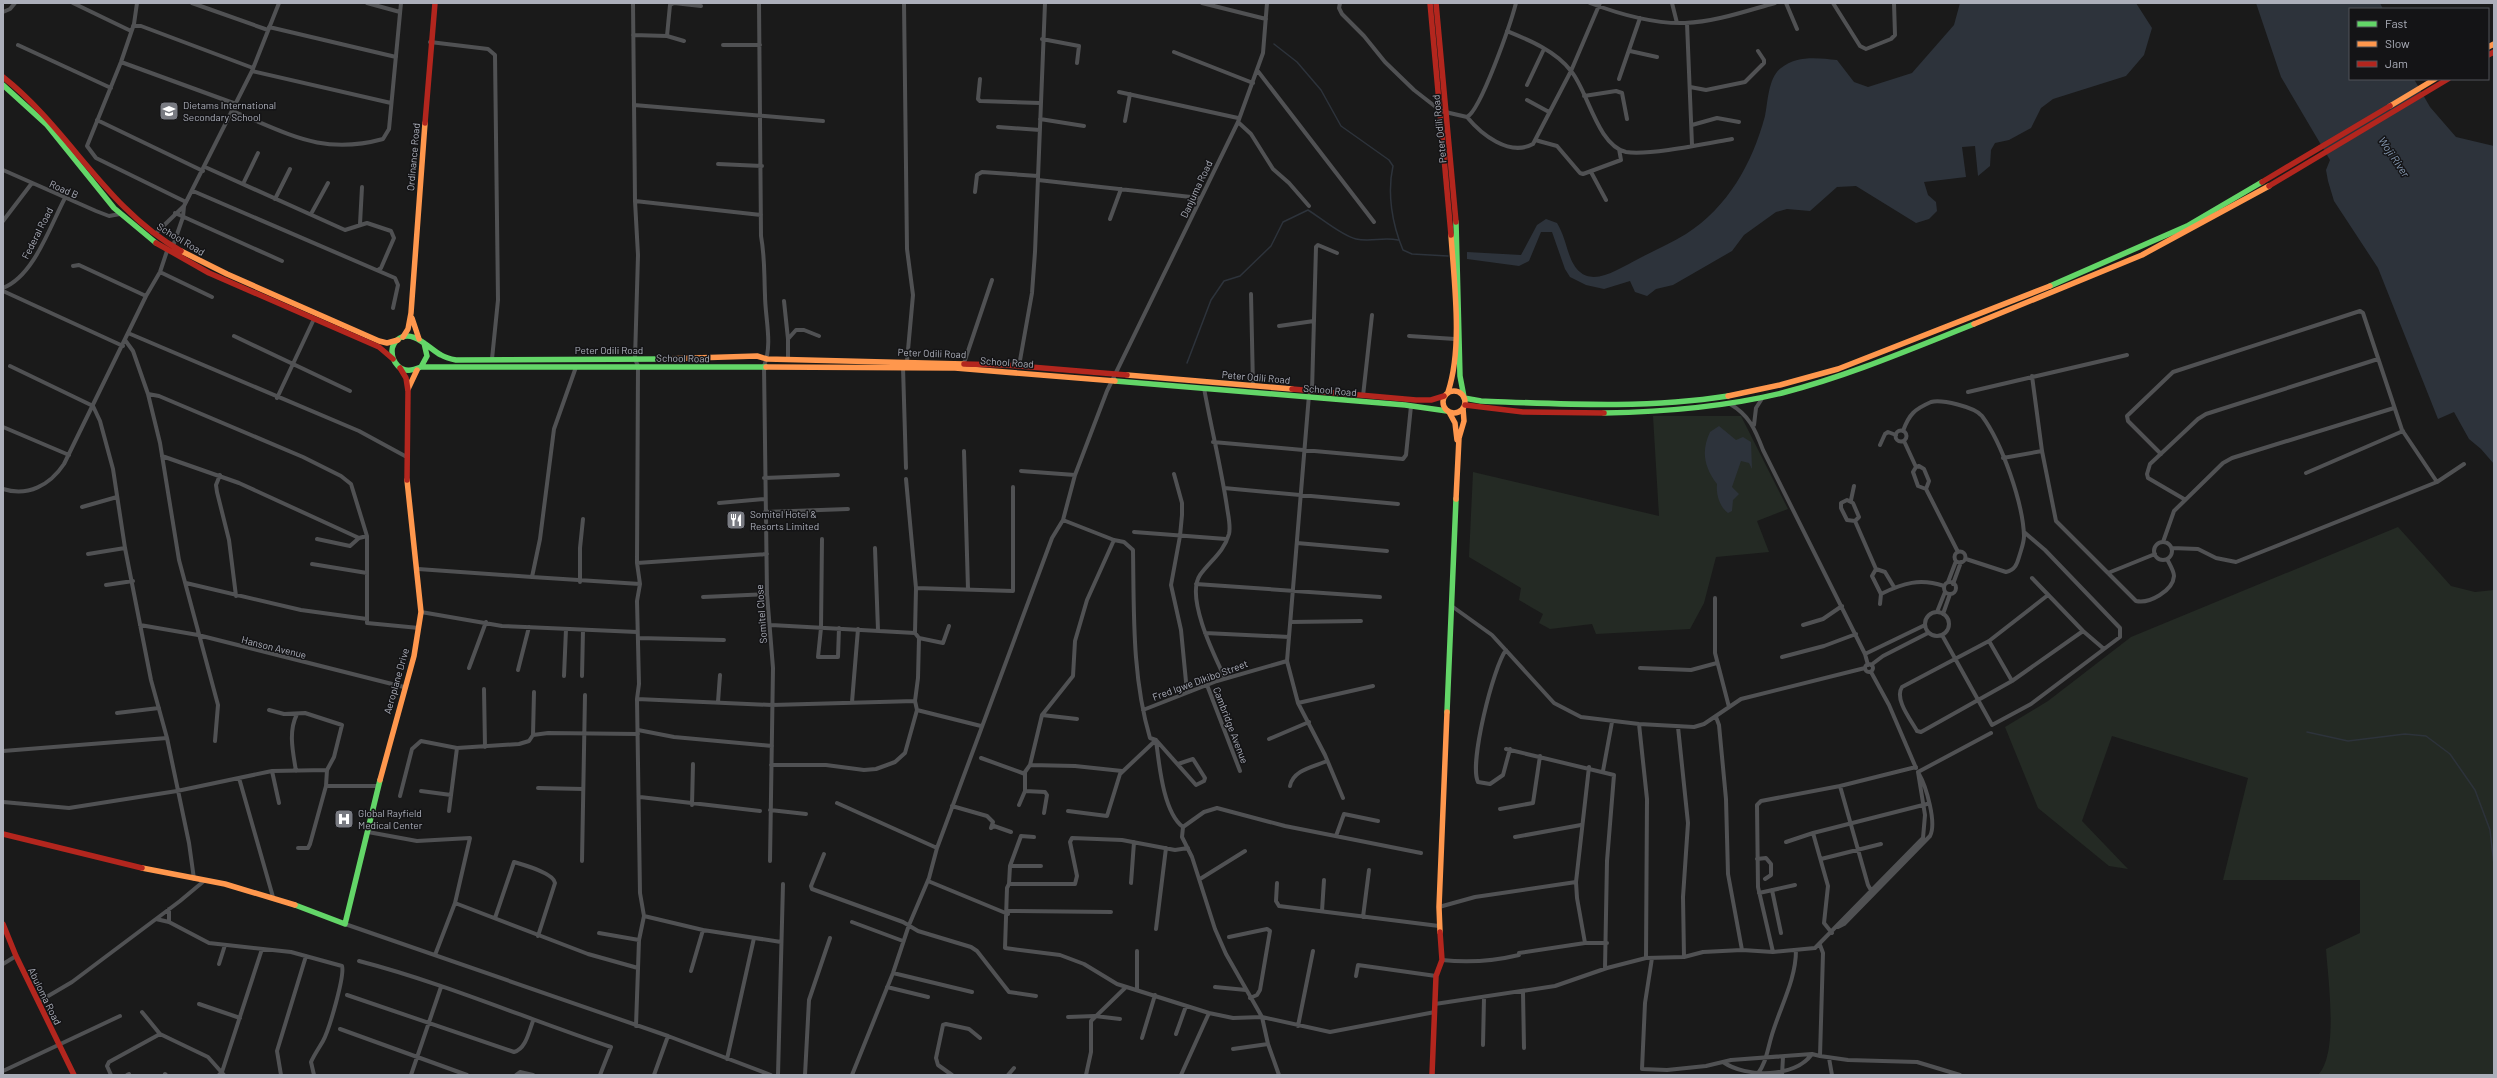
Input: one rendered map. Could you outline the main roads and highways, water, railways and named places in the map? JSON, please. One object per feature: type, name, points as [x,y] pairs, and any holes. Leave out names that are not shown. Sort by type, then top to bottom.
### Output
[{"type":"main road","name":"Ordinance Road","points":[[411,313],[430,42],[435,3]]},
{"type":"main road","name":"Peter Odili Road","points":[[1430,3],[1456,210],[1460,376],[1464,402],[1464,421],[1459,438],[1460,446]]},
{"type":"main road","name":"Peter Odili Road","points":[[421,341],[444,358],[709,359],[757,356],[767,358],[905,364],[964,363],[1019,366],[1115,377],[1253,386],[1310,393],[1425,400],[1446,394],[1454,373],[1455,339],[1450,208],[1436,3]]},
{"type":"main road","name":"School Road","points":[[3,77],[41,109],[116,200],[155,234],[173,246],[214,268],[379,341],[391,342],[402,338]]},
{"type":"main road","points":[[1432,1075],[1436,976],[1442,960],[1439,907],[1460,446],[1457,441],[1455,423],[1442,403],[1446,394],[1456,391],[1464,402],[1524,412],[1599,413],[1672,410],[1730,404],[1763,397],[1841,375],[2131,261],[2196,227],[2433,80]]},
{"type":"main road","points":[[1464,402],[1481,401],[1588,405],[1645,404],[1726,396],[1810,377],[1864,359],[2119,258],[2220,208],[2446,80]]},
{"type":"main road","name":"School Road","points":[[3,85],[47,125],[90,180],[120,214],[139,231],[167,251],[209,273],[379,347],[387,352],[393,360]]},
{"type":"main road","points":[[408,391],[406,378],[393,360],[394,346],[408,329],[411,313]]},
{"type":"main road","points":[[408,391],[427,356],[411,313]]},
{"type":"main road","points":[[402,338],[421,341]]},
{"type":"main road","name":"School Road","points":[[419,369],[905,364],[1115,377],[1204,387],[1310,393],[1448,412]]},
{"type":"main road","points":[[400,368],[411,371],[419,369]]},
{"type":"main road","name":"Aeroplane Drive","points":[[3,834],[194,880],[273,897],[345,924],[404,687],[414,656],[421,612],[418,569],[408,506],[406,456],[408,391]]},
{"type":"main road","points":[[1448,412],[1457,413],[1464,402]]},
{"type":"main road","name":"Abuloma Road","points":[[3,924],[16,956],[74,1075]]},
{"type":"water","points":[[1960,3],[2136,3],[2152,28],[2144,55],[2126,76],[2053,99],[2041,108],[2031,128],[2009,140],[1995,143],[1991,150],[1990,166],[1978,176],[1975,146],[1962,147],[1966,177],[1924,182],[1928,195],[1936,202],[1937,211],[1929,219],[1916,223],[1856,186],[1837,187],[1810,211],[1787,209],[1776,212],[1744,235],[1732,251],[1673,285],[1656,289],[1647,296],[1635,292],[1630,281],[1604,289],[1586,285],[1570,277],[1565,269],[1552,232],[1541,232],[1529,261],[1519,266],[1467,259],[1467,252],[1521,255],[1537,225],[1546,219],[1557,223],[1569,254],[1575,266],[1582,274],[1591,277],[1600,276],[1620,269],[1686,234],[1714,211],[1726,197],[1736,183],[1753,151],[1765,116],[1773,78],[1781,68],[1794,61],[1808,58],[1837,60],[1854,82],[1868,87],[1912,73],[1954,25]]},
{"type":"water","name":"Woji River","points":[[2256,3],[2380,3],[2382,8],[2349,8],[2349,80],[2415,80],[2430,107],[2456,137],[2494,146],[2494,464],[2481,449],[2469,439],[2454,412],[2438,419],[2378,268],[2334,201],[2326,170],[2330,160],[2281,77]]},
{"type":"water","points":[[1719,426],[1736,440],[1743,437],[1751,442],[1752,469],[1749,463],[1741,461],[1732,487],[1739,494],[1733,500],[1732,511],[1728,513],[1720,503],[1717,492],[1717,484],[1709,471],[1705,459],[1705,446],[1707,439],[1710,432]]},
{"type":"waterway","points":[[1274,44],[1297,62],[1321,90],[1341,126],[1389,160],[1393,166],[1390,187],[1393,219],[1403,250],[1412,254],[1448,256]]},
{"type":"waterway","points":[[1187,363],[1211,300],[1224,281],[1240,276],[1271,246],[1283,222],[1308,210],[1338,231],[1350,237],[1361,240],[1398,240]]},
{"type":"waterway","points":[[2307,732],[2348,741],[2405,734],[2426,736],[2450,754],[2475,790],[2490,830],[2494,865]]},
{"type":"place","name":"Dietams International Secondary School","points":[[169,111]]},
{"type":"place","name":"Somitel Hotel & Resorts Limited","points":[[736,520]]},
{"type":"place","name":"Global Rayfield Medical Center","points":[[344,819]]}]
